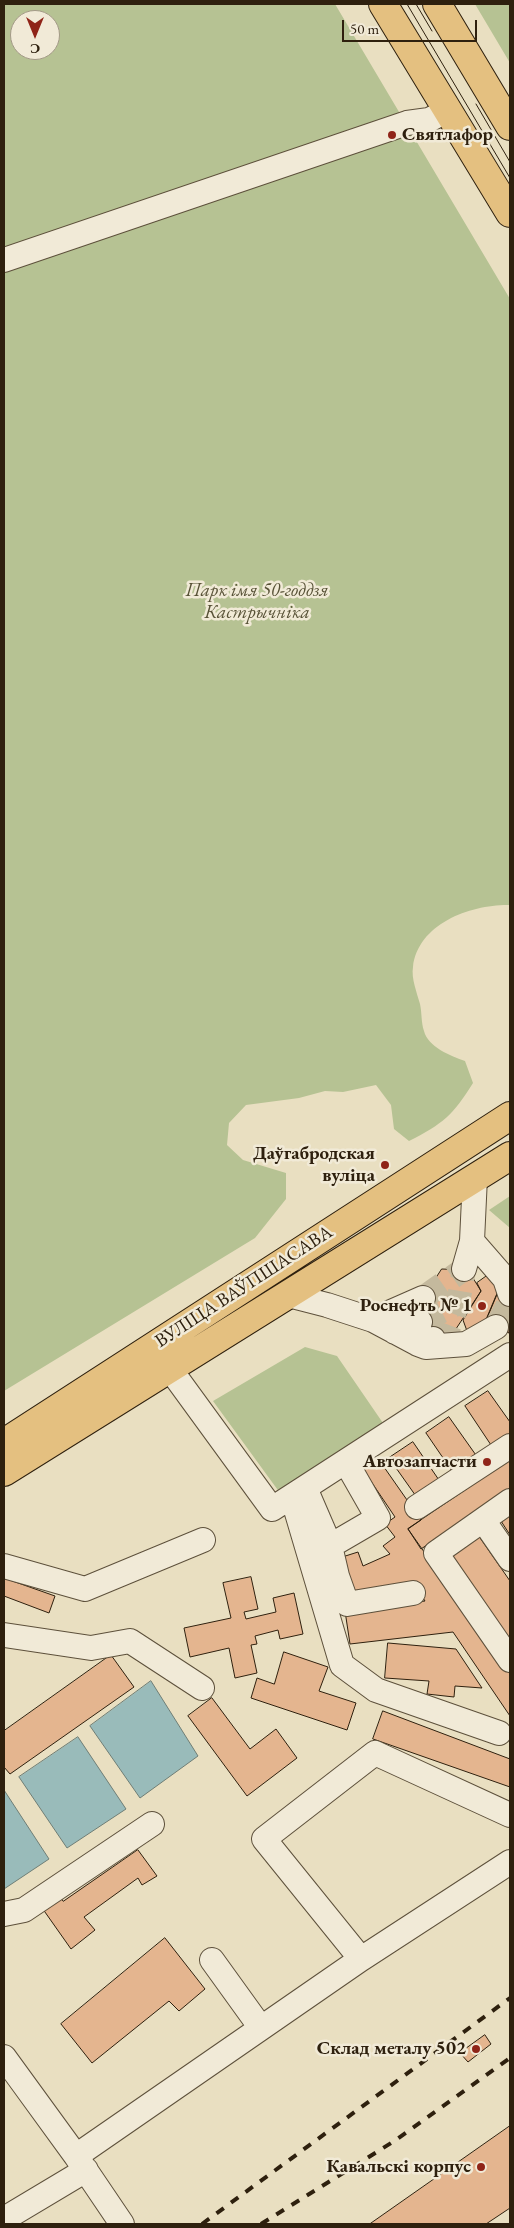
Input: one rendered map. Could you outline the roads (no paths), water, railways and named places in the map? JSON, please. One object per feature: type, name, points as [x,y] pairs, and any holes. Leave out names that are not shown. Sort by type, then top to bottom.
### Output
[{"type":"main road","points":[[384,4],[510,213]]},
{"type":"main road","points":[[437,4],[510,126]]},
{"type":"main road","points":[[485,1132],[510,1095]]},
{"type":"main road","name":"ВУЛІЦА ВАЎПШАСАВА","points":[[4,1443],[510,1116]]},
{"type":"main road","name":"ВУЛІЦА ВАЎПШАСАВА","points":[[4,1472],[170,1370],[435,1201],[509,1157]]},
{"type":"lane","points":[[4,260],[407,123],[430,120],[448,110]]},
{"type":"lane","points":[[464,1269],[472,1241],[475,1177]]},
{"type":"lane","points":[[472,1241],[505,1279],[510,1294]]},
{"type":"lane","points":[[288,1295],[373,1320],[395,1332],[424,1335],[426,1347],[466,1344],[496,1327]]},
{"type":"lane","points":[[373,1320],[423,1298]]},
{"type":"lane","points":[[153,1346],[272,1509],[510,1356]]},
{"type":"lane","points":[[417,1507],[510,1446]]},
{"type":"lane","points":[[330,1546],[378,1518],[346,1462]]},
{"type":"lane","points":[[298,1492],[330,1546],[347,1604],[413,1593]]},
{"type":"lane","points":[[298,1492],[342,1665],[376,1690],[499,1733]]},
{"type":"lane","points":[[510,1501],[436,1553],[510,1660]]},
{"type":"lane","points":[[483,1520],[510,1559]]},
{"type":"lane","points":[[4,1566],[85,1589],[203,1540]]},
{"type":"lane","points":[[4,1635],[91,1648],[130,1641],[202,1688]]},
{"type":"lane","points":[[361,1959],[264,1839],[375,1753],[510,1815]]},
{"type":"lane","points":[[4,1914],[24,1910],[152,1824]]},
{"type":"lane","points":[[4,2219],[261,2028],[361,1959],[510,1862]]},
{"type":"lane","points":[[212,1960],[261,2028]]},
{"type":"lane","points":[[4,2057],[81,2163],[122,2224]]},
{"type":"water","points":[[151,1681],[198,1756],[140,1798],[90,1726]]},
{"type":"water","points":[[78,1737],[126,1809],[67,1848],[19,1777]]},
{"type":"water","points":[[4,1790],[49,1859],[4,1889]]},
{"type":"tunnel","points":[[423,1298],[464,1269]]},
{"type":"tunnel","points":[[433,1339],[446,1335],[458,1303],[464,1269]]},
{"type":"tunnel","points":[[496,1327],[510,1301]]},
{"type":"tunnel","points":[[420,1322],[458,1303]]},
{"type":"tram line","points":[[407,4],[510,178]]},
{"type":"tram line","points":[[416,4],[432,31]]},
{"type":"tram line","points":[[476,104],[510,162]]},
{"type":"railway","points":[[202,2224],[510,1998]]},
{"type":"railway","points":[[261,2224],[396,2140],[510,2058]]},
{"type":"place","name":"Святлафор","points":[[392,135]]},
{"type":"place","name":"Даўгабродская вуліца","points":[[385,1165]]},
{"type":"place","name":"Роснефть № 1","points":[[482,1306]]},
{"type":"place","name":"Автозапчасти","points":[[487,1462]]},
{"type":"place","name":"Склад металу 502","points":[[476,2049]]},
{"type":"place","name":"Кавальскі корпус","points":[[481,2167]]},
{"type":"park label","name":"Парк імя 50-годдзя Кастрычніка","points":[[257,602]]}]
